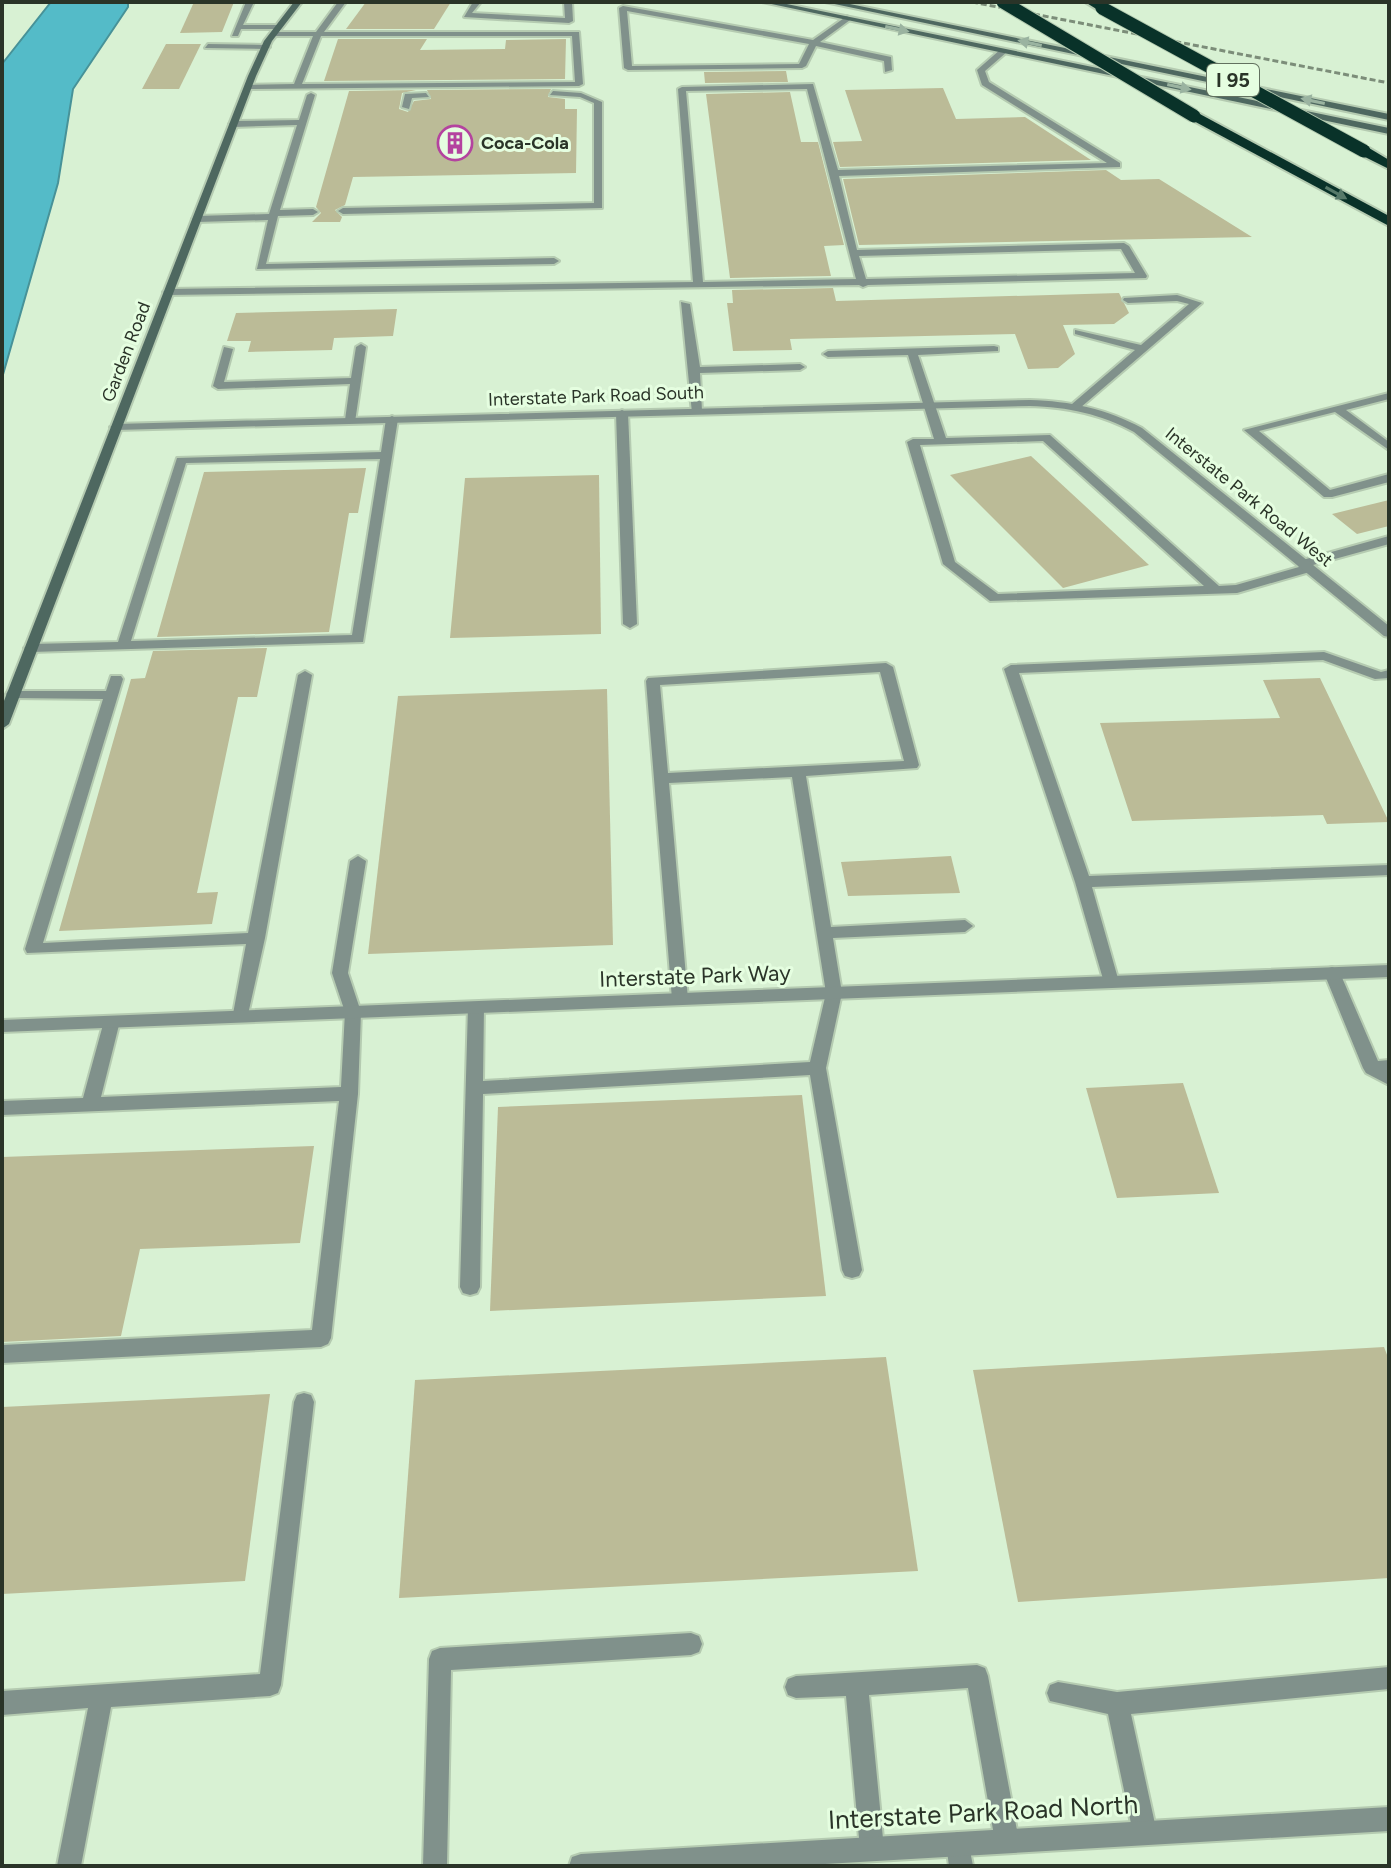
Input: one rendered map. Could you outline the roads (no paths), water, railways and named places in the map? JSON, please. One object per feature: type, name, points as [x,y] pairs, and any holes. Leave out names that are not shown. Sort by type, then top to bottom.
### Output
[{"type":"highway","name":"I 95","points":[[1003,2],[1194,116],[1389,222]]},
{"type":"highway","name":"I 95","points":[[1096,5],[1389,165]]},
{"type":"main road","name":"Garden Road","points":[[2,724],[248,87],[276,30],[298,2]]},
{"type":"main road","points":[[766,2],[1389,131]]},
{"type":"main road","points":[[829,2],[1389,117]]},
{"type":"street","points":[[248,87],[579,84],[576,34],[236,31],[250,2]]},
{"type":"street","points":[[297,87],[318,34],[342,2]]},
{"type":"street","points":[[477,2],[467,15],[569,21],[568,2]]},
{"type":"street","points":[[847,18],[814,43],[802,66],[628,68],[623,5],[814,43],[888,59],[888,70]]},
{"type":"street","points":[[208,46],[266,47]]},
{"type":"street","points":[[834,173],[1117,165],[985,83],[981,70],[1004,51]]},
{"type":"street","points":[[698,285],[682,89],[810,86],[863,284]]},
{"type":"street","points":[[343,211],[599,206],[598,102],[581,95],[550,93],[408,96],[406,107]]},
{"type":"street","points":[[311,95],[260,267],[554,261]]},
{"type":"street","points":[[233,124],[303,122]]},
{"type":"street","points":[[197,219],[313,212]]},
{"type":"street","points":[[168,292],[863,284],[1003,264],[1124,246],[1142,276],[1003,264],[853,253]]},
{"type":"street","points":[[1076,406],[1140,348],[1197,303],[1177,298],[1128,300]]},
{"type":"street","points":[[685,304],[695,370],[696,411]]},
{"type":"street","points":[[1079,332],[1140,348]]},
{"type":"street","points":[[351,420],[361,347]]},
{"type":"street","points":[[228,349],[218,386],[356,381]]},
{"type":"street","points":[[828,354],[994,349]]},
{"type":"street","points":[[912,352],[941,442]]},
{"type":"street","points":[[695,370],[800,367]]},
{"type":"street","points":[[1389,396],[1250,430],[1328,494],[1389,478]]},
{"type":"street","name":"Interstate Park Road South","points":[[116,427],[929,405],[1046,403],[1076,406]]},
{"type":"street","name":"Interstate Park Road West","points":[[1076,406],[1110,416],[1138,430],[1389,633]]},
{"type":"street","points":[[1338,409],[1389,447]]},
{"type":"street","points":[[622,413],[630,624]]},
{"type":"street","points":[[31,648],[358,639],[392,419]]},
{"type":"street","points":[[1216,590],[1046,437],[913,442],[949,564],[995,598],[1216,590],[1237,589],[1389,540]]},
{"type":"street","points":[[123,646],[181,460],[386,455]]},
{"type":"street","points":[[1111,982],[1083,882],[1011,669],[1324,656],[1384,675],[1389,692]]},
{"type":"street","points":[[662,778],[912,765],[886,667],[653,681],[680,999]]},
{"type":"street","points":[[241,1014],[305,675]]},
{"type":"street","points":[[13,694],[114,687],[33,949],[257,938]]},
{"type":"street","points":[[798,772],[834,993],[817,1068],[852,1270]]},
{"type":"street","points":[[2,1354],[321,1338],[349,1094],[353,1012],[340,973],[358,861]]},
{"type":"street","points":[[1083,882],[1389,870]]},
{"type":"street","points":[[825,933],[965,926]]},
{"type":"street","name":"Interstate Park Way","points":[[2,1026],[241,1014],[1389,971]]},
{"type":"street","points":[[1332,973],[1389,1078]]},
{"type":"street","points":[[470,1287],[476,1007]]},
{"type":"street","points":[[90,1104],[112,1021]]},
{"type":"street","points":[[474,1088],[817,1068]]},
{"type":"street","points":[[2,1108],[349,1094]]},
{"type":"street","points":[[2,1703],[270,1685],[304,1402]]},
{"type":"street","points":[[435,1866],[440,1659],[691,1644]]},
{"type":"street","points":[[796,1687],[977,1676],[1007,1841]]},
{"type":"street","points":[[1058,1693],[1117,1704],[1389,1678]]},
{"type":"street","points":[[856,1684],[872,1849]]},
{"type":"street","points":[[69,1866],[102,1696]]},
{"type":"street","points":[[1117,1704],[1145,1833]]},
{"type":"street","name":"Interstate Park Road North","points":[[581,1866],[801,1860],[872,1849],[960,1855],[1007,1841],[1389,1819]]},
{"type":"water","points":[[51,2],[128,2],[128,7],[73,89],[58,183],[2,378],[2,64]]},
{"type":"railway","points":[[972,2],[1389,83]]},
{"type":"place","name":"Coca-Cola","points":[[455,143]]}]
